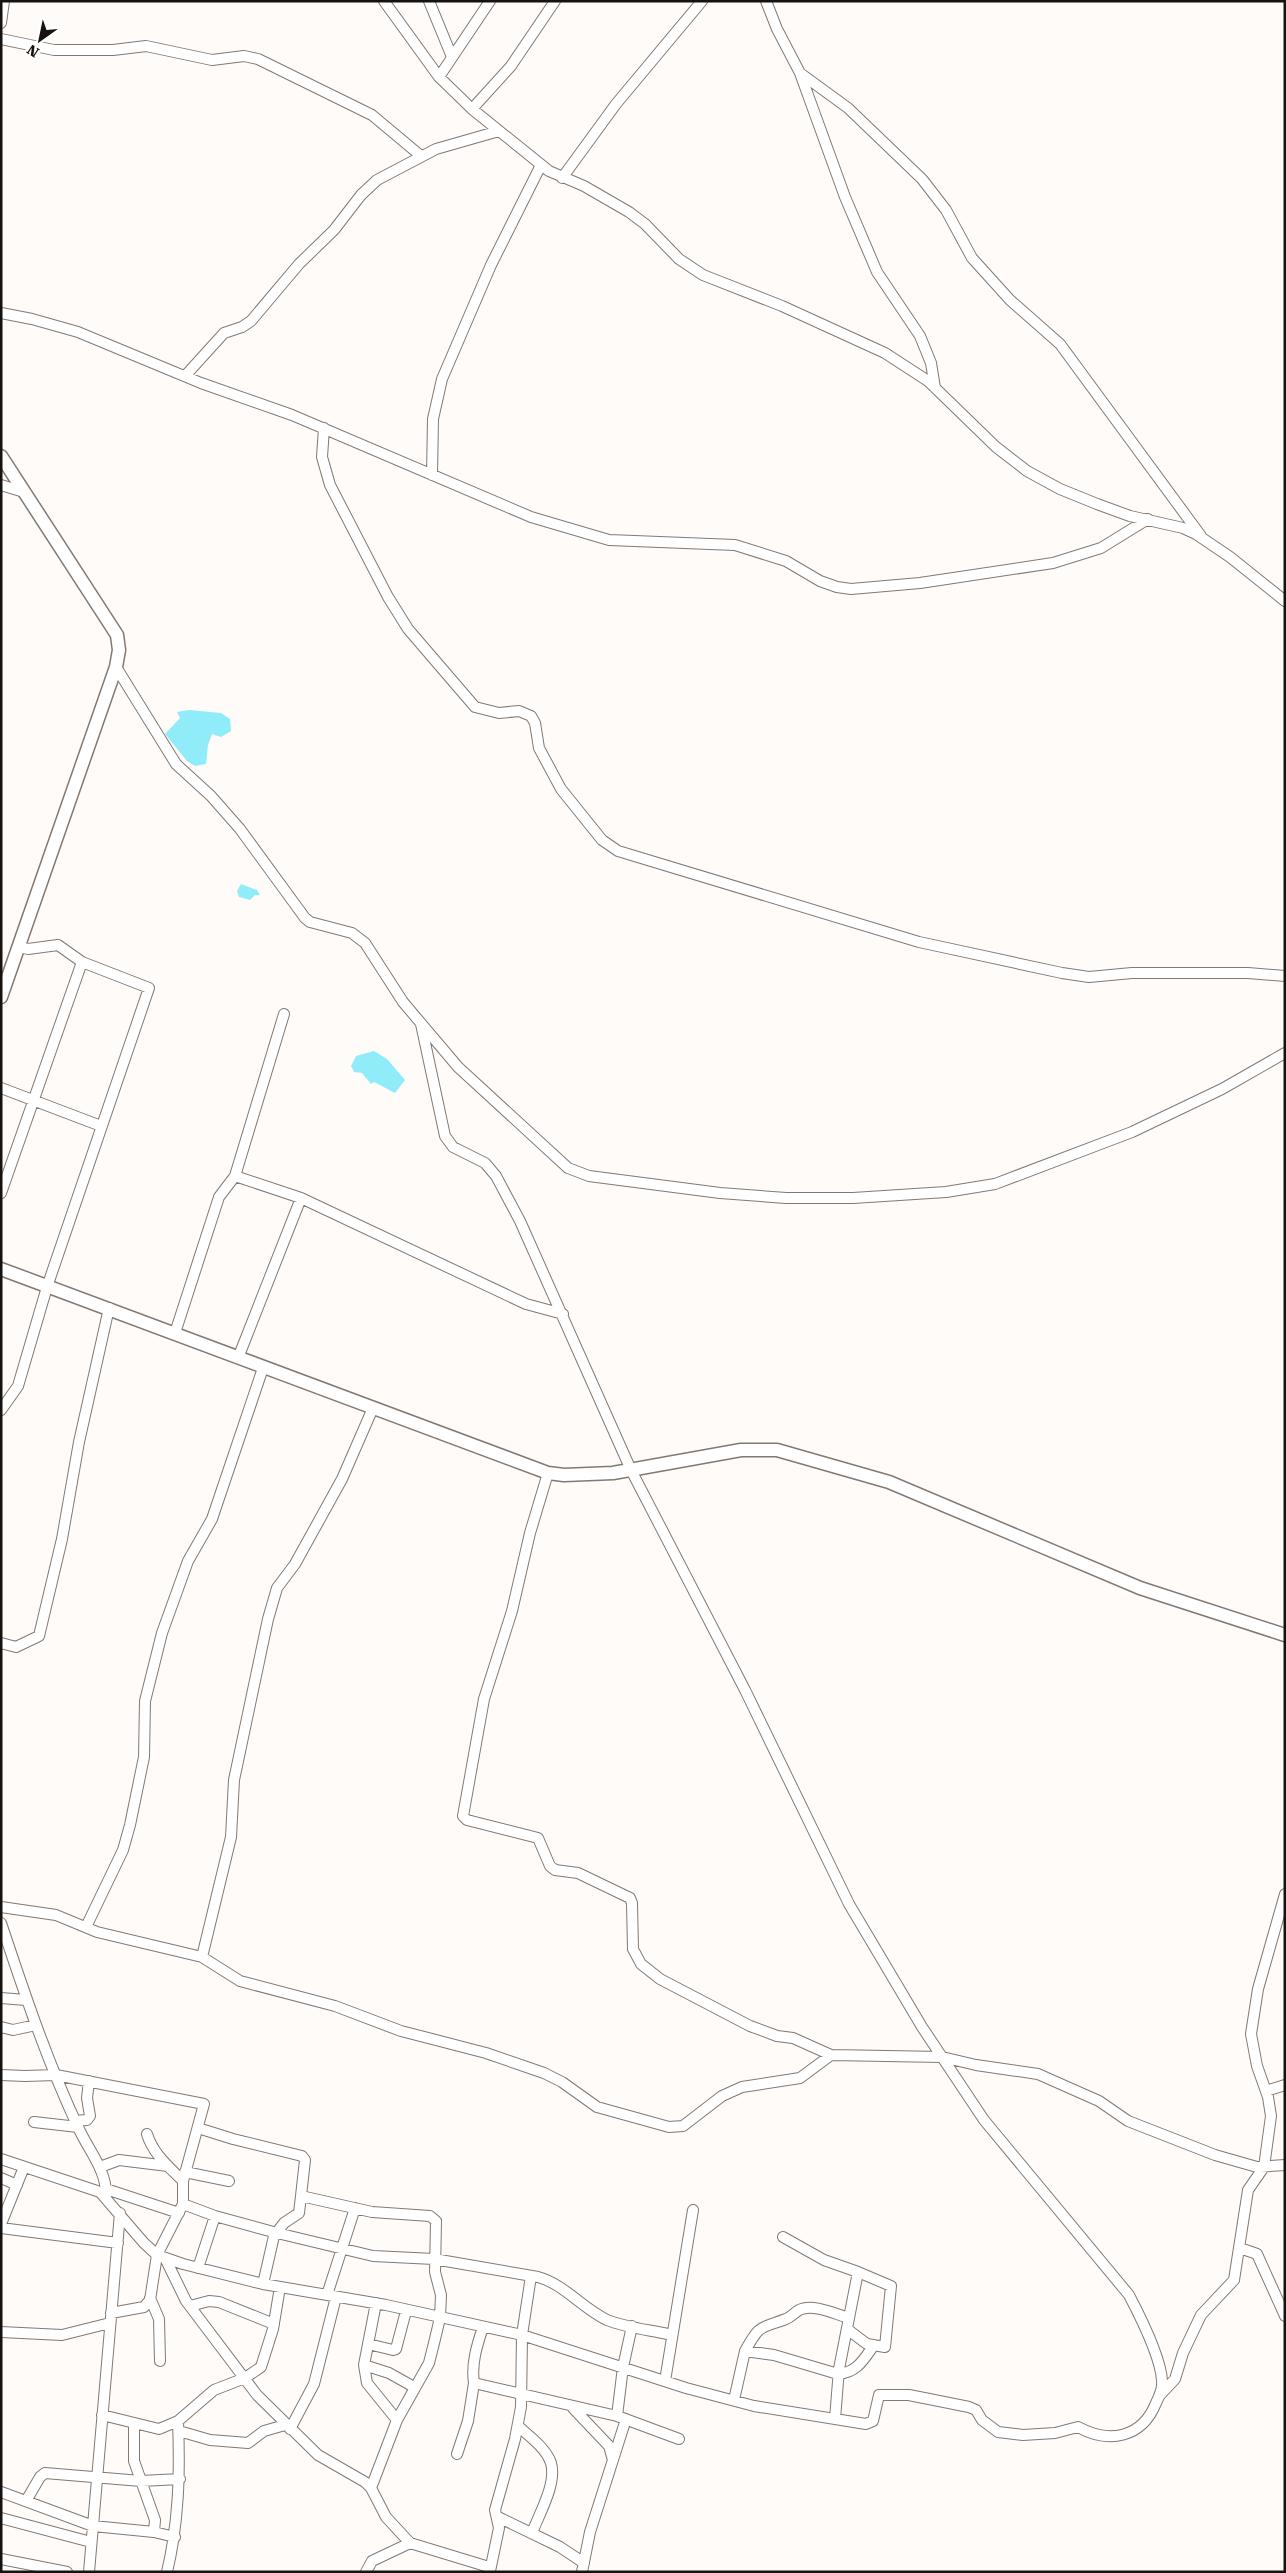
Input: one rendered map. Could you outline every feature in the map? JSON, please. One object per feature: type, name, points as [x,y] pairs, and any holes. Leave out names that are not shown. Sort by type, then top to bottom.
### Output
[{"type":"street","points":[[1,23],[4,1]]},
{"type":"street","points":[[384,1],[439,77],[472,109],[541,165],[562,178],[584,186],[629,212],[645,224],[679,260],[703,275],[782,306],[885,353],[935,388],[996,447],[1027,471],[1097,504],[1183,528],[1203,538],[1285,601]]},
{"type":"street","points":[[429,1],[452,57]]},
{"type":"street","points":[[439,77],[490,1]]},
{"type":"street","points":[[472,109],[511,66],[555,1]]},
{"type":"street","points":[[562,178],[616,104],[702,1]]},
{"type":"street","points":[[766,1],[800,73],[845,197],[877,272],[920,336],[931,363],[935,388]]},
{"type":"street","points":[[1,39],[54,50],[113,50],[146,46],[212,60],[244,56],[258,59],[274,64],[372,114],[422,156]]},
{"type":"street","points":[[800,73],[848,108],[922,179],[946,210],[972,258],[1010,300],[1060,344],[1203,538]]},
{"type":"street","points":[[185,376],[224,333],[242,327],[250,321],[299,264],[334,230],[361,195],[377,180],[436,149],[499,131]]},
{"type":"street","points":[[432,475],[433,419],[442,379],[491,265],[541,165]]},
{"type":"street","points":[[1,314],[32,319],[78,332],[185,376],[324,428],[531,517],[586,535],[633,542],[735,545],[786,560],[820,581],[851,589],[920,583],[1061,561],[1101,548],[1148,519]]},
{"type":"street","points":[[324,428],[322,457],[330,485],[388,597],[408,629],[475,707],[499,713],[519,711],[530,716],[535,723],[539,748],[561,789],[602,840],[618,851],[919,942],[1062,973],[1089,977],[1132,973],[1248,973],[1285,976]]},
{"type":"street","points":[[1,456],[117,635],[119,650],[116,667],[1,997]]},
{"type":"street","points":[[1,485],[24,492]]},
{"type":"street","points":[[116,667],[176,764],[211,796],[240,829],[305,918],[358,936],[403,1002],[458,1067],[568,1168],[589,1176],[720,1193],[786,1198],[853,1198],[946,1192],[995,1184],[1132,1132],[1222,1089],[1285,1053]]},
{"type":"street","points":[[1,1410],[18,1386],[47,1287],[149,988],[82,962],[58,945],[28,949],[19,947]]},
{"type":"street","points":[[1,1194],[82,962]]},
{"type":"street","points":[[175,1333],[219,1197],[235,1176],[284,1014]]},
{"type":"street","points":[[1,1923],[26,2000],[76,2124],[100,2167],[106,2192],[144,2243],[161,2256],[198,2268],[263,2284],[376,2304],[522,2336],[665,2381],[734,2400],[794,2413],[866,2424],[873,2421],[877,2399],[883,2394],[909,2395],[969,2407],[976,2410],[982,2420],[998,2432],[1023,2435],[1055,2433],[1078,2427],[1088,2432],[1114,2438],[1130,2434],[1140,2427],[1149,2418],[1160,2395],[1162,2381],[1150,2340],[1129,2295],[984,2120],[942,2057],[849,1904],[745,1690],[631,1470],[520,1221],[496,1176],[485,1163],[453,1147],[445,1136],[421,1024]]},
{"type":"street","points":[[1,1088],[101,1126]]},
{"type":"street","points":[[235,1176],[301,1198],[519,1301],[563,1314]]},
{"type":"street","points":[[238,1358],[301,1198]]},
{"type":"street","points":[[1,1270],[109,1308],[263,1368],[548,1473],[564,1475],[631,1470],[741,1450],[777,1450],[889,1482],[1140,1588],[1285,1635]]},
{"type":"street","points":[[1,1643],[16,1647],[39,1636],[62,1540],[79,1442],[109,1308]]},
{"type":"street","points":[[86,1927],[123,1850],[130,1825],[144,1757],[144,1702],[162,1633],[188,1562],[212,1519],[263,1368]]},
{"type":"street","points":[[202,1957],[231,1837],[234,1780],[268,1619],[278,1588],[299,1556],[342,1479],[373,1408]]},
{"type":"street","points":[[548,1473],[514,1594],[512,1611],[484,1700],[463,1816],[467,1820],[538,1838],[550,1866],[555,1870],[578,1873],[626,1895],[632,1903],[633,1949],[641,1964],[660,1979],[750,2026],[777,2036],[793,2038],[831,2055],[942,2057],[976,2066],[1038,2074],[1099,2101],[1140,2127],[1215,2155],[1242,2164],[1264,2167],[1285,2165]]},
{"type":"street","points":[[1160,2395],[1175,2379],[1183,2353],[1201,2315],[1234,2280],[1248,2190],[1264,2167],[1271,2116],[1266,2092],[1256,2066],[1252,2034],[1258,1989],[1285,1894]]},
{"type":"street","points":[[1,1907],[56,1915],[86,1927],[202,1957],[240,1981],[335,2006],[401,2031],[486,2053],[544,2073],[562,2082],[597,2107],[669,2127],[683,2126],[722,2096],[742,2087],[800,2078],[831,2055]]},
{"type":"street","points":[[1,1998],[26,2000]]},
{"type":"street","points":[[1,2027],[13,2030],[36,2025]]},
{"type":"street","points":[[1,2075],[56,2075],[204,2104],[184,2176],[181,2208],[161,2256],[150,2298],[144,2307],[62,2335],[1,2332]]},
{"type":"street","points":[[34,2122],[76,2124],[87,2120],[90,2116],[87,2098],[89,2081]]},
{"type":"street","points":[[1266,2092],[1285,2085]]},
{"type":"street","points":[[198,2128],[233,2139],[302,2156],[305,2160],[299,2213],[284,2223],[276,2233],[263,2284]]},
{"type":"street","points":[[147,2134],[150,2143],[168,2166],[184,2176],[228,2181]]},
{"type":"street","points":[[1,2159],[106,2192],[215,2216],[344,2249],[392,2258],[434,2259],[550,2280],[572,2298],[608,2320],[672,2335]]},
{"type":"street","points":[[100,2167],[119,2160],[168,2166]]},
{"type":"street","points":[[1,2224],[24,2166]]},
{"type":"street","points":[[1,2178],[17,2185]]},
{"type":"street","points":[[301,2196],[372,2212],[430,2216],[436,2221],[434,2259],[441,2295],[440,2318],[429,2363],[397,2420],[371,2488]]},
{"type":"street","points":[[102,2415],[159,2429],[178,2426],[210,2440],[248,2443],[264,2431],[288,2427],[314,2384],[331,2296],[356,2208]]},
{"type":"street","points":[[665,2381],[693,2210]]},
{"type":"street","points":[[89,2572],[120,2213]]},
{"type":"street","points":[[198,2268],[215,2216]]},
{"type":"street","points":[[1,2228],[118,2243]]},
{"type":"street","points":[[783,2237],[824,2260],[891,2286],[885,2347],[867,2344],[847,2329]]},
{"type":"street","points":[[1240,2248],[1257,2254],[1285,2316]]},
{"type":"street","points":[[161,2256],[190,2306],[245,2378],[288,2427],[318,2455],[365,2482],[371,2488],[386,2517],[410,2543],[489,2569],[498,2542],[498,2517],[495,2510],[518,2426],[521,2396],[522,2336],[531,2276]]},
{"type":"street","points":[[835,2419],[838,2374],[858,2272]]},
{"type":"street","points":[[167,2572],[175,2537],[180,2479],[178,2426],[214,2390],[245,2378],[261,2367],[274,2324],[280,2287]]},
{"type":"street","points":[[150,2298],[159,2319],[160,2361]]},
{"type":"street","points":[[190,2306],[208,2301],[219,2302],[274,2324]]},
{"type":"street","points":[[376,2304],[364,2365],[367,2383],[397,2420]]},
{"type":"street","points":[[734,2400],[746,2351],[757,2330],[766,2324],[788,2318],[800,2310],[809,2308],[849,2318]]},
{"type":"street","points":[[368,2344],[393,2350],[396,2349],[406,2311]]},
{"type":"street","points":[[498,2517],[560,2547],[583,2567],[613,2460],[621,2418],[623,2367],[632,2326]]},
{"type":"street","points":[[457,2454],[468,2421],[474,2384],[472,2373],[476,2349],[483,2327]]},
{"type":"street","points":[[746,2351],[774,2355],[838,2374],[845,2373],[859,2366],[874,2345]]},
{"type":"street","points":[[364,2365],[389,2373],[414,2387]]},
{"type":"street","points":[[474,2384],[621,2418],[679,2438]]},
{"type":"street","points":[[573,2407],[609,2446],[613,2460]]},
{"type":"street","points":[[134,2424],[134,2461],[155,2520],[154,2532]]},
{"type":"street","points":[[518,2426],[541,2447],[551,2462],[552,2473],[532,2534]]},
{"type":"street","points":[[26,2501],[40,2476],[45,2473],[141,2481],[180,2479]]},
{"type":"street","points":[[1,2492],[93,2526],[154,2532],[175,2537]]},
{"type":"street","points":[[1,2518],[91,2542]]},
{"type":"street","points":[[366,2572],[372,2560],[410,2543]]},
{"type":"street","points":[[1,2559],[24,2567],[67,2572]]},
{"type":"water","points":[[189,710],[221,713],[230,719],[231,731],[221,737],[212,734],[208,745],[206,764],[195,766],[187,761],[165,734],[180,718],[177,712]]},
{"type":"water","points":[[241,884],[257,890],[260,895],[255,895],[250,900],[239,897],[237,891]]},
{"type":"water","points":[[374,1051],[387,1059],[405,1080],[395,1093],[374,1082],[371,1084],[362,1073],[354,1072],[351,1066],[356,1056]]}]
